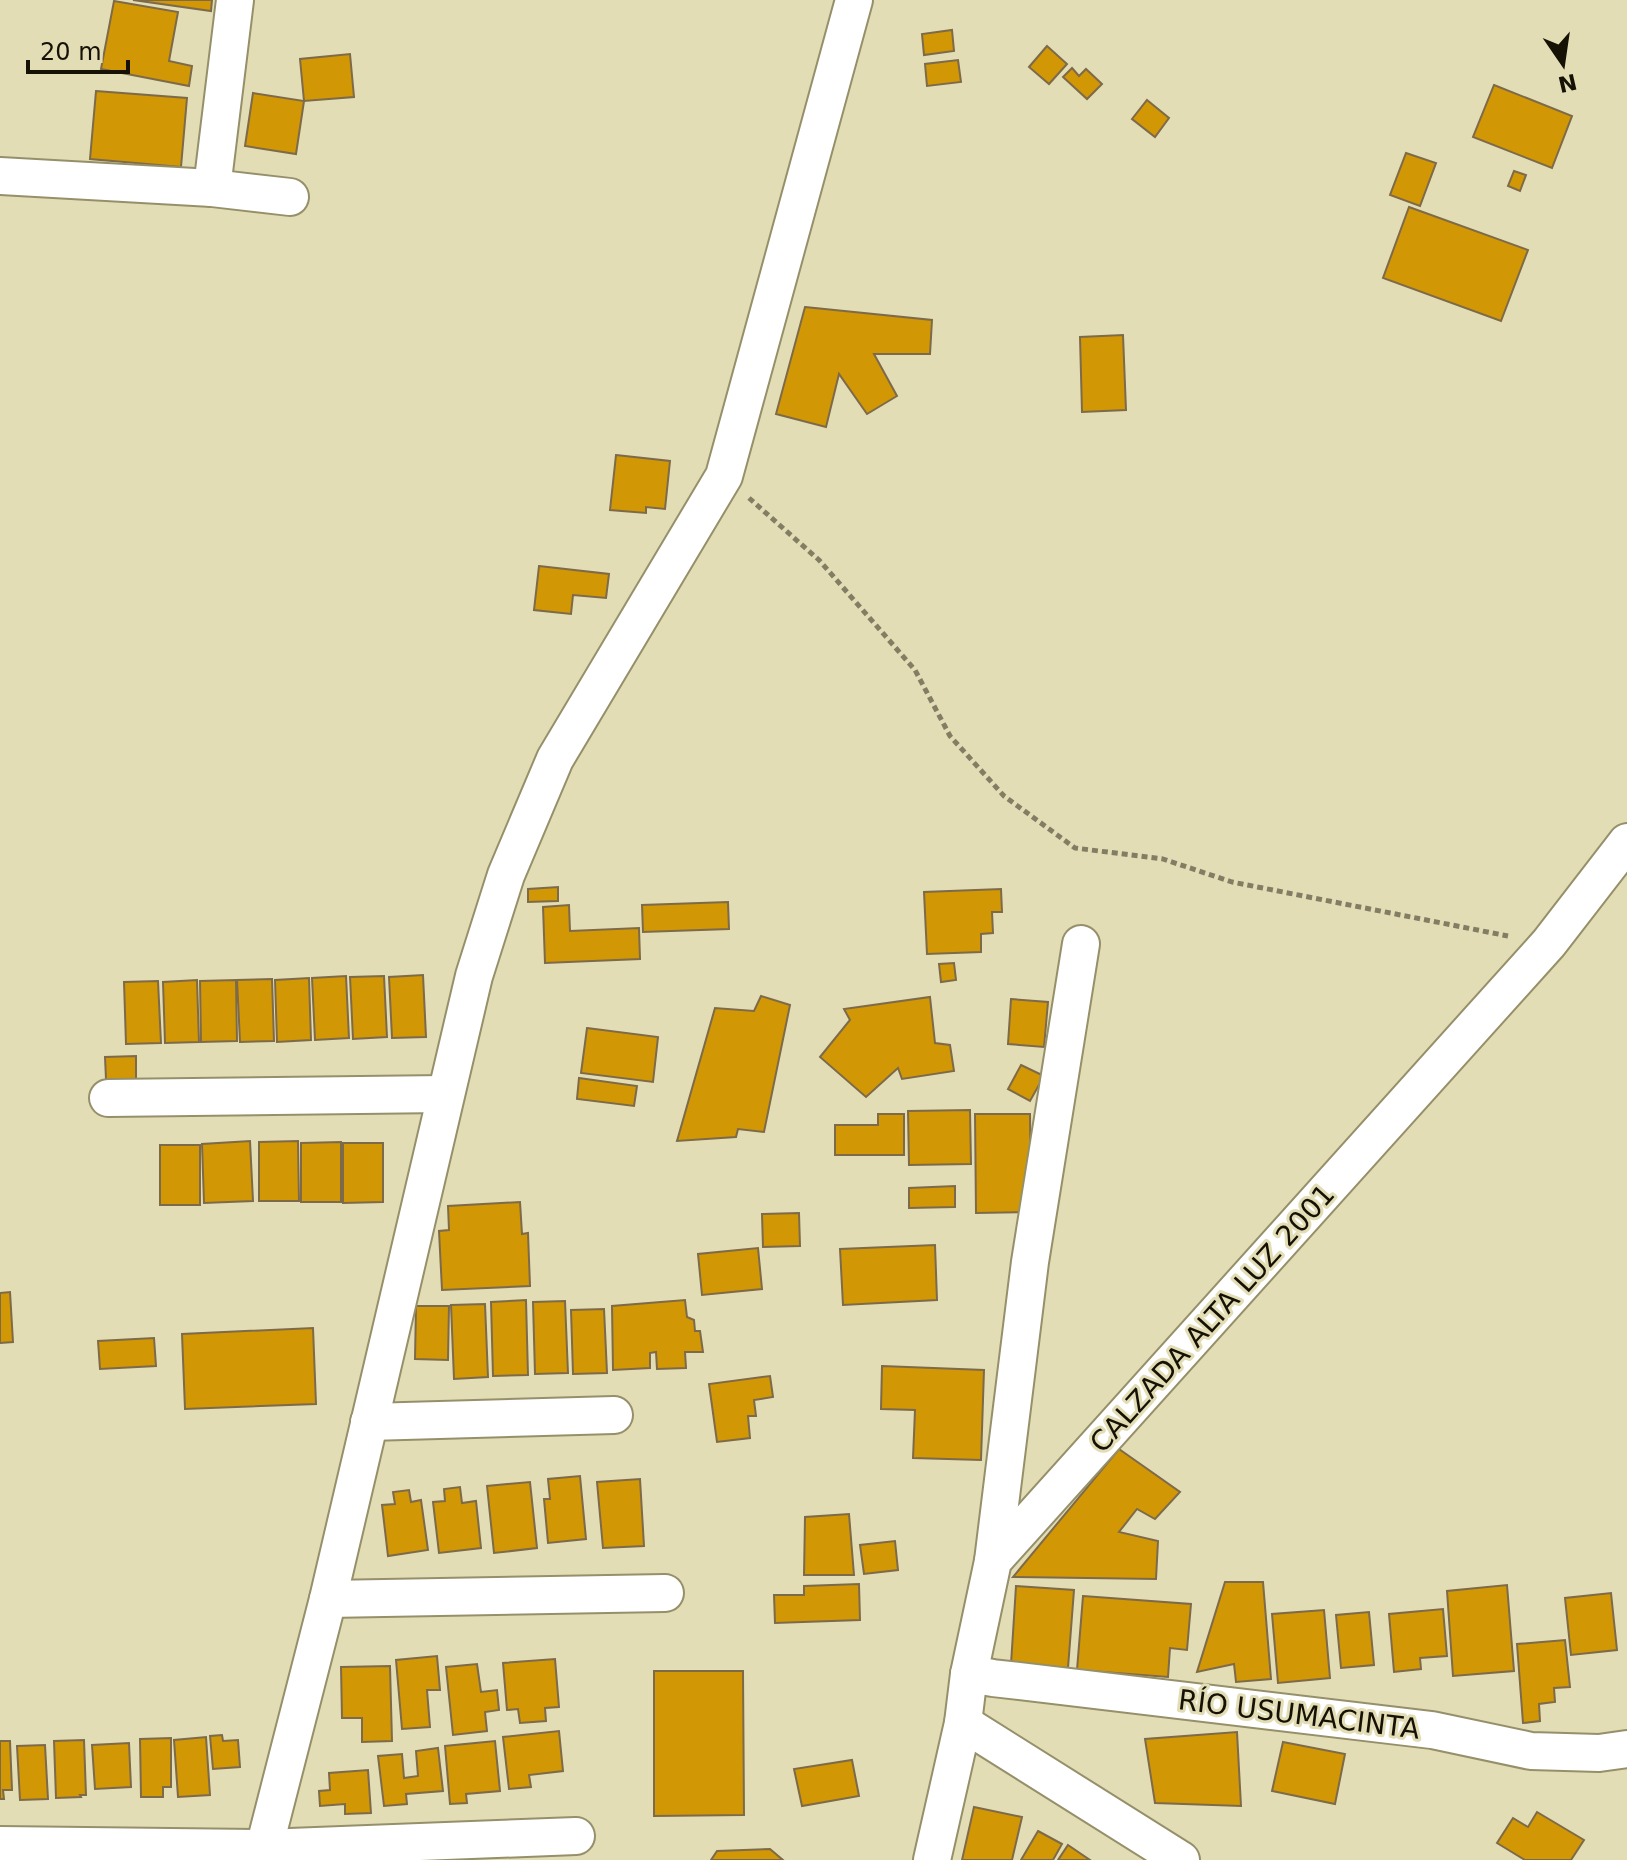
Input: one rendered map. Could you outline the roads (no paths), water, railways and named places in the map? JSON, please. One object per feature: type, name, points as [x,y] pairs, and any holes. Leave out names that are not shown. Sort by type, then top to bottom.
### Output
[{"type":"street","points":[[212,188],[235,0]]},
{"type":"street","points":[[263,1854],[328,1599],[474,976],[501,889],[555,759],[724,476],[854,0],[862,0]]},
{"type":"street","points":[[0,176],[212,188],[290,197]]},
{"type":"street","name":"CALZADA ALTA LUZ 2001","points":[[932,1860],[963,1723],[969,1674],[993,1561],[1549,943],[1627,842]]},
{"type":"street","points":[[993,1561],[1030,1262],[1081,944]]},
{"type":"street","points":[[108,1098],[445,1094]]},
{"type":"street","points":[[369,1422],[614,1415]]},
{"type":"street","points":[[328,1599],[665,1593]]},
{"type":"street","name":"RÍO USUMACINTA","points":[[969,1674],[1432,1730],[1531,1751],[1599,1753],[1627,1749]]},
{"type":"street","points":[[963,1723],[1181,1860]]},
{"type":"street","points":[[0,1845],[263,1854],[576,1836]]}]
